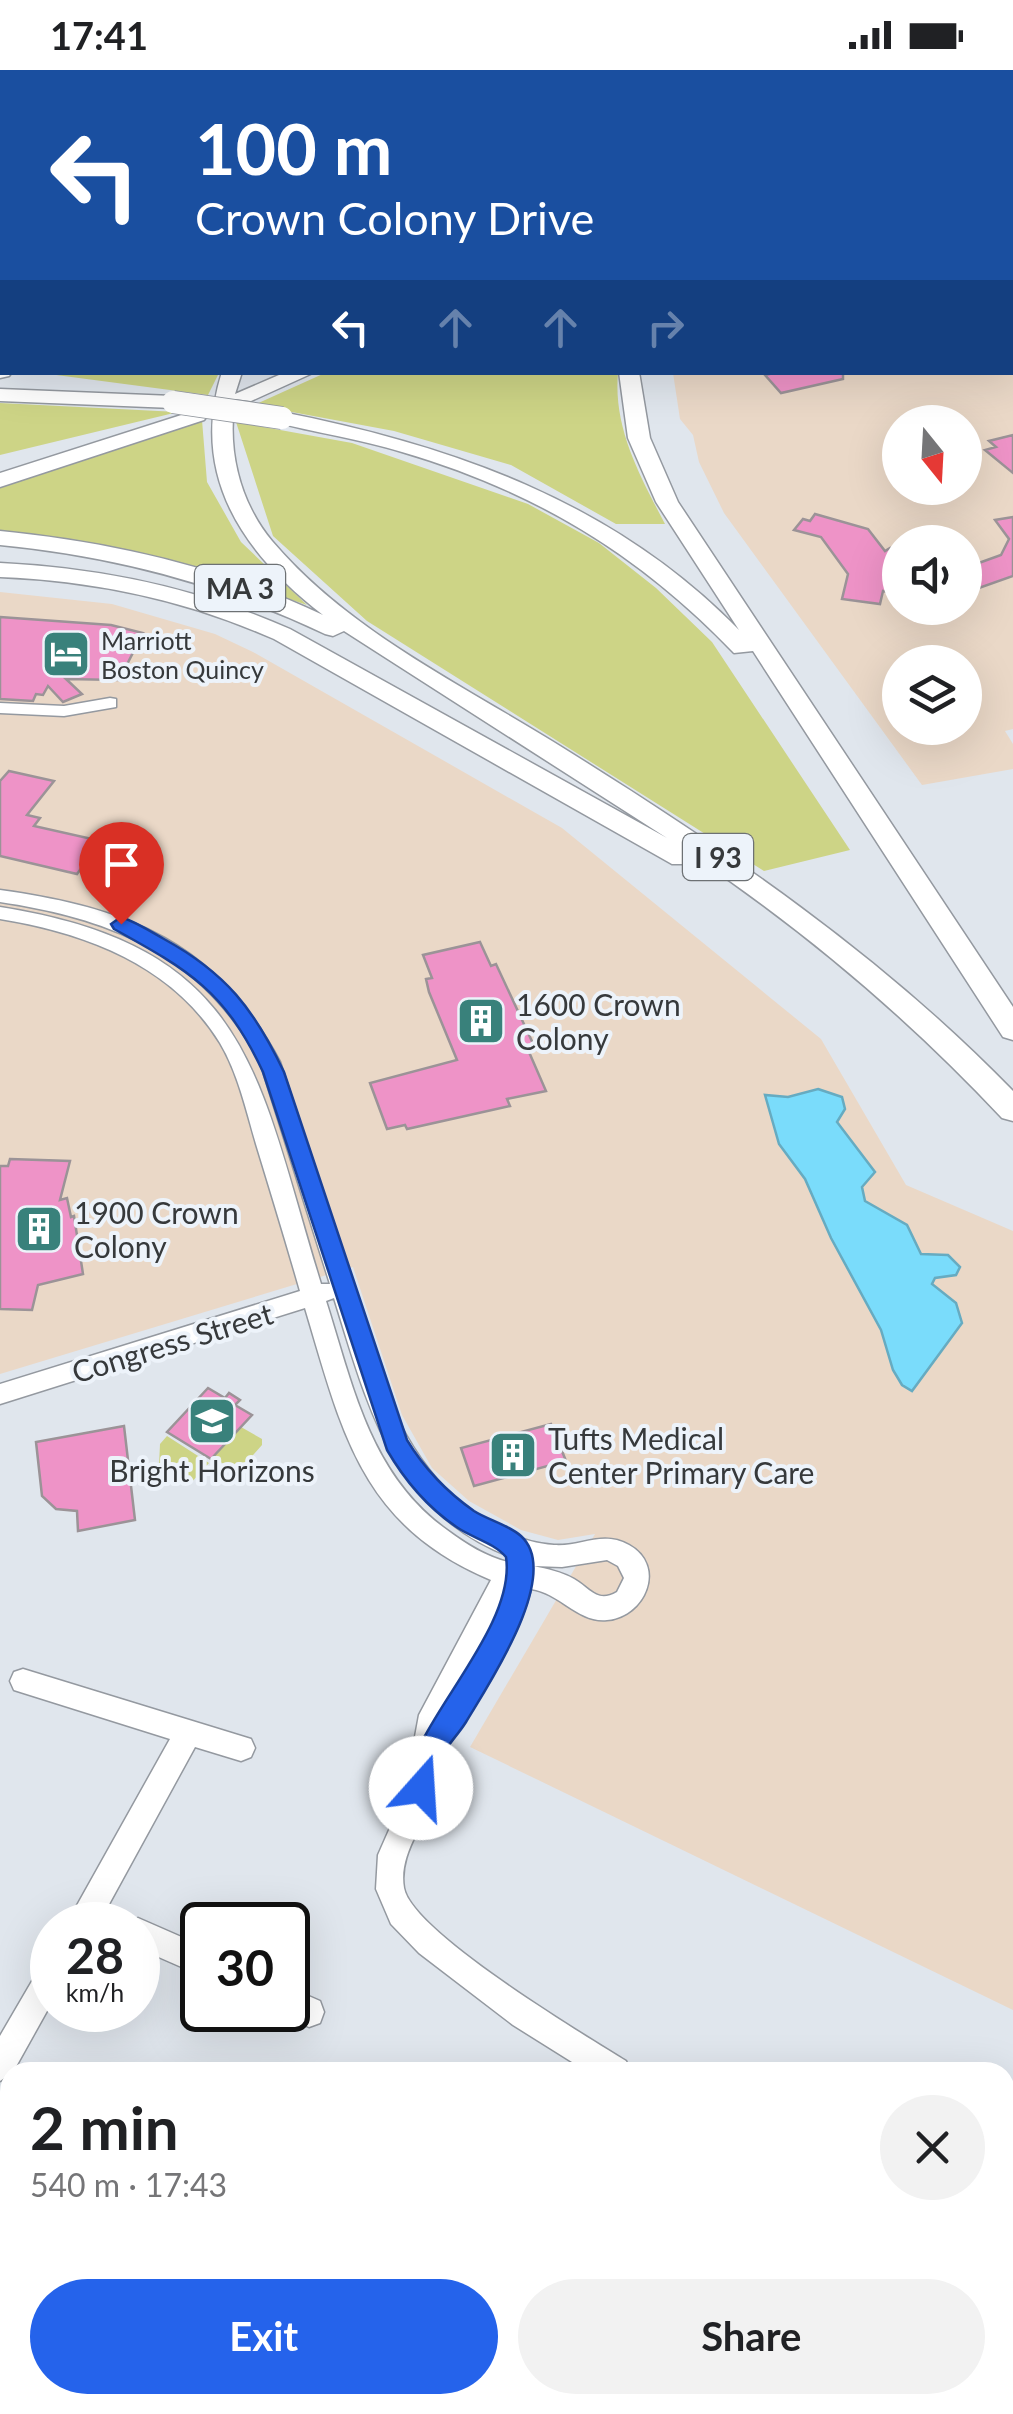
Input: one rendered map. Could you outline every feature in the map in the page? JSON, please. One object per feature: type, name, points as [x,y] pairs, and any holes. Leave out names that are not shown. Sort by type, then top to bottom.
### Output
[{"type":"highway","points":[[21,375],[174,400]]},
{"type":"highway","name":"I 93","points":[[231,375],[222,408],[222,453],[232,490],[252,530],[321,602],[730,865],[827,935],[929,1024],[1013,1110]]},
{"type":"highway","points":[[0,465],[239,404],[299,375]]},
{"type":"highway","points":[[628,375],[634,420],[657,483],[1013,1030]]},
{"type":"highway","points":[[0,396],[239,404],[454,462],[540,497],[620,541],[668,575],[714,616],[802,727],[844,772]]},
{"type":"highway","points":[[0,480],[197,415]]},
{"type":"highway","name":"MA 3","points":[[0,538],[129,556],[227,584],[303,614],[462,694]]},
{"type":"highway","points":[[0,570],[81,576],[143,586],[204,602],[266,626],[763,905],[827,935]]},
{"type":"street","points":[[0,708],[64,712],[110,703]]},
{"type":"street","points":[[0,896],[57,905],[131,928],[186,959],[230,999],[253,1029],[270,1062],[385,1420],[405,1460],[456,1512],[514,1545],[558,1556],[607,1549],[623,1554],[634,1567],[636,1588],[624,1603],[610,1608],[589,1606],[556,1583],[514,1575],[468,1558],[434,1535],[383,1485],[354,1430],[247,1078],[215,1018],[174,978],[125,947],[66,926],[0,913]]},
{"type":"street","name":"Congress Street","points":[[0,1394],[342,1285]]},
{"type":"street","points":[[514,1545],[514,1575],[436,1707],[418,1798],[390,1864],[390,1888],[400,1914],[428,1943],[600,2062]]},
{"type":"street","points":[[576,1596],[570,1572],[576,1560],[590,1550]]},
{"type":"street","points":[[22,1681],[241,1748]]},
{"type":"street","points":[[93,1902],[188,1732]]},
{"type":"street","points":[[2,2062],[30,2013]]},
{"type":"shaded area","points":[[673,375],[1013,375],[1013,729],[1005,731],[1013,744],[1013,769],[922,785],[893,745],[982,745],[982,645],[882,645],[882,730],[724,513],[699,462],[693,435],[680,419]]},
{"type":"shaded area","points":[[0,592],[112,604],[215,634],[562,828],[821,1039],[906,1185],[1013,1231],[1013,2010],[470,1747],[595,1534],[558,1540],[521,1530],[469,1501],[432,1468],[402,1415],[353,1267],[0,1374]]},
{"type":"green space","points":[[56,375],[218,375],[208,395]]},
{"type":"green space","points":[[321,375],[618,375],[624,432],[665,524],[616,524],[511,465],[394,431],[254,405]]},
{"type":"green space","points":[[0,403],[178,412],[0,455]]},
{"type":"green space","points":[[202,420],[207,482],[241,542],[307,605],[117,549],[0,532],[0,487]]},
{"type":"green space","points":[[236,422],[352,443],[528,504],[599,543],[656,588],[712,642],[850,850],[764,871],[367,621],[273,536]]},
{"type":"green space","points":[[241,1427],[262,1439],[262,1445],[237,1473],[213,1457]]},
{"type":"green space","points":[[167,1436],[209,1463],[190,1484],[159,1465],[160,1444]]},
{"type":"water","points":[[818,1089],[842,1097],[845,1109],[837,1122],[875,1172],[862,1187],[865,1201],[907,1225],[921,1254],[948,1255],[960,1267],[956,1275],[935,1278],[932,1284],[956,1303],[962,1323],[912,1391],[902,1385],[893,1370],[881,1330],[831,1238],[805,1179],[779,1144],[765,1095],[788,1097]]},
{"type":"building","points":[[765,375],[843,375],[843,379],[781,393]]},
{"type":"building","points":[[1013,435],[1013,473],[985,450],[996,447],[989,441]]},
{"type":"building","points":[[815,514],[868,529],[882,547],[880,604],[842,599],[848,574],[821,537],[794,530],[803,519],[810,521]]},
{"type":"building","points":[[1013,517],[1013,576],[982,587],[982,562],[1001,555],[1009,539],[995,520]]},
{"type":"building","name":"Marriott Boston Quincy","points":[[0,617],[111,625],[143,633],[119,680],[66,679],[82,694],[63,702],[48,686],[33,701],[0,699]]},
{"type":"building","points":[[9,771],[54,781],[27,815],[40,818],[34,826],[101,841],[77,874],[0,856],[0,781]]},
{"type":"building","name":"1600 Crown Colony","points":[[480,942],[491,966],[496,964],[536,1050],[529,1052],[546,1091],[507,1099],[510,1106],[407,1129],[405,1125],[387,1129],[370,1083],[457,1060],[429,992],[426,979],[432,978],[423,955]]},
{"type":"building","name":"1900 Crown Colony","points":[[10,1159],[70,1161],[60,1200],[67,1198],[71,1217],[74,1216],[83,1274],[38,1285],[32,1310],[0,1309],[0,1166],[8,1166]]},
{"type":"building","name":"Bright Horizons","points":[[208,1388],[225,1398],[229,1393],[240,1400],[235,1405],[252,1415],[211,1459],[167,1432]]},
{"type":"building","name":"Tufts Medical Center Primary Care","points":[[551,1424],[566,1461],[474,1486],[461,1448]]},
{"type":"building","points":[[124,1426],[135,1520],[78,1531],[77,1511],[56,1509],[42,1496],[36,1442]]},
{"type":"place","name":"Marriott Boston Quincy","points":[[66,654]]},
{"type":"place","name":"1600 Crown Colony","points":[[481,1021]]},
{"type":"place","name":"1900 Crown Colony","points":[[39,1229]]},
{"type":"place","name":"Bright Horizons","points":[[212,1421]]},
{"type":"place","name":"Tufts Medical Center Primary Care","points":[[513,1455]]},
{"type":"route","points":[[121,924],[195,965],[218,985],[253,1029],[274,1072],[395,1443],[411,1469],[435,1494],[486,1532],[514,1545],[519,1557],[522,1577],[513,1610],[455,1715],[428,1754],[421,1788]]}]
